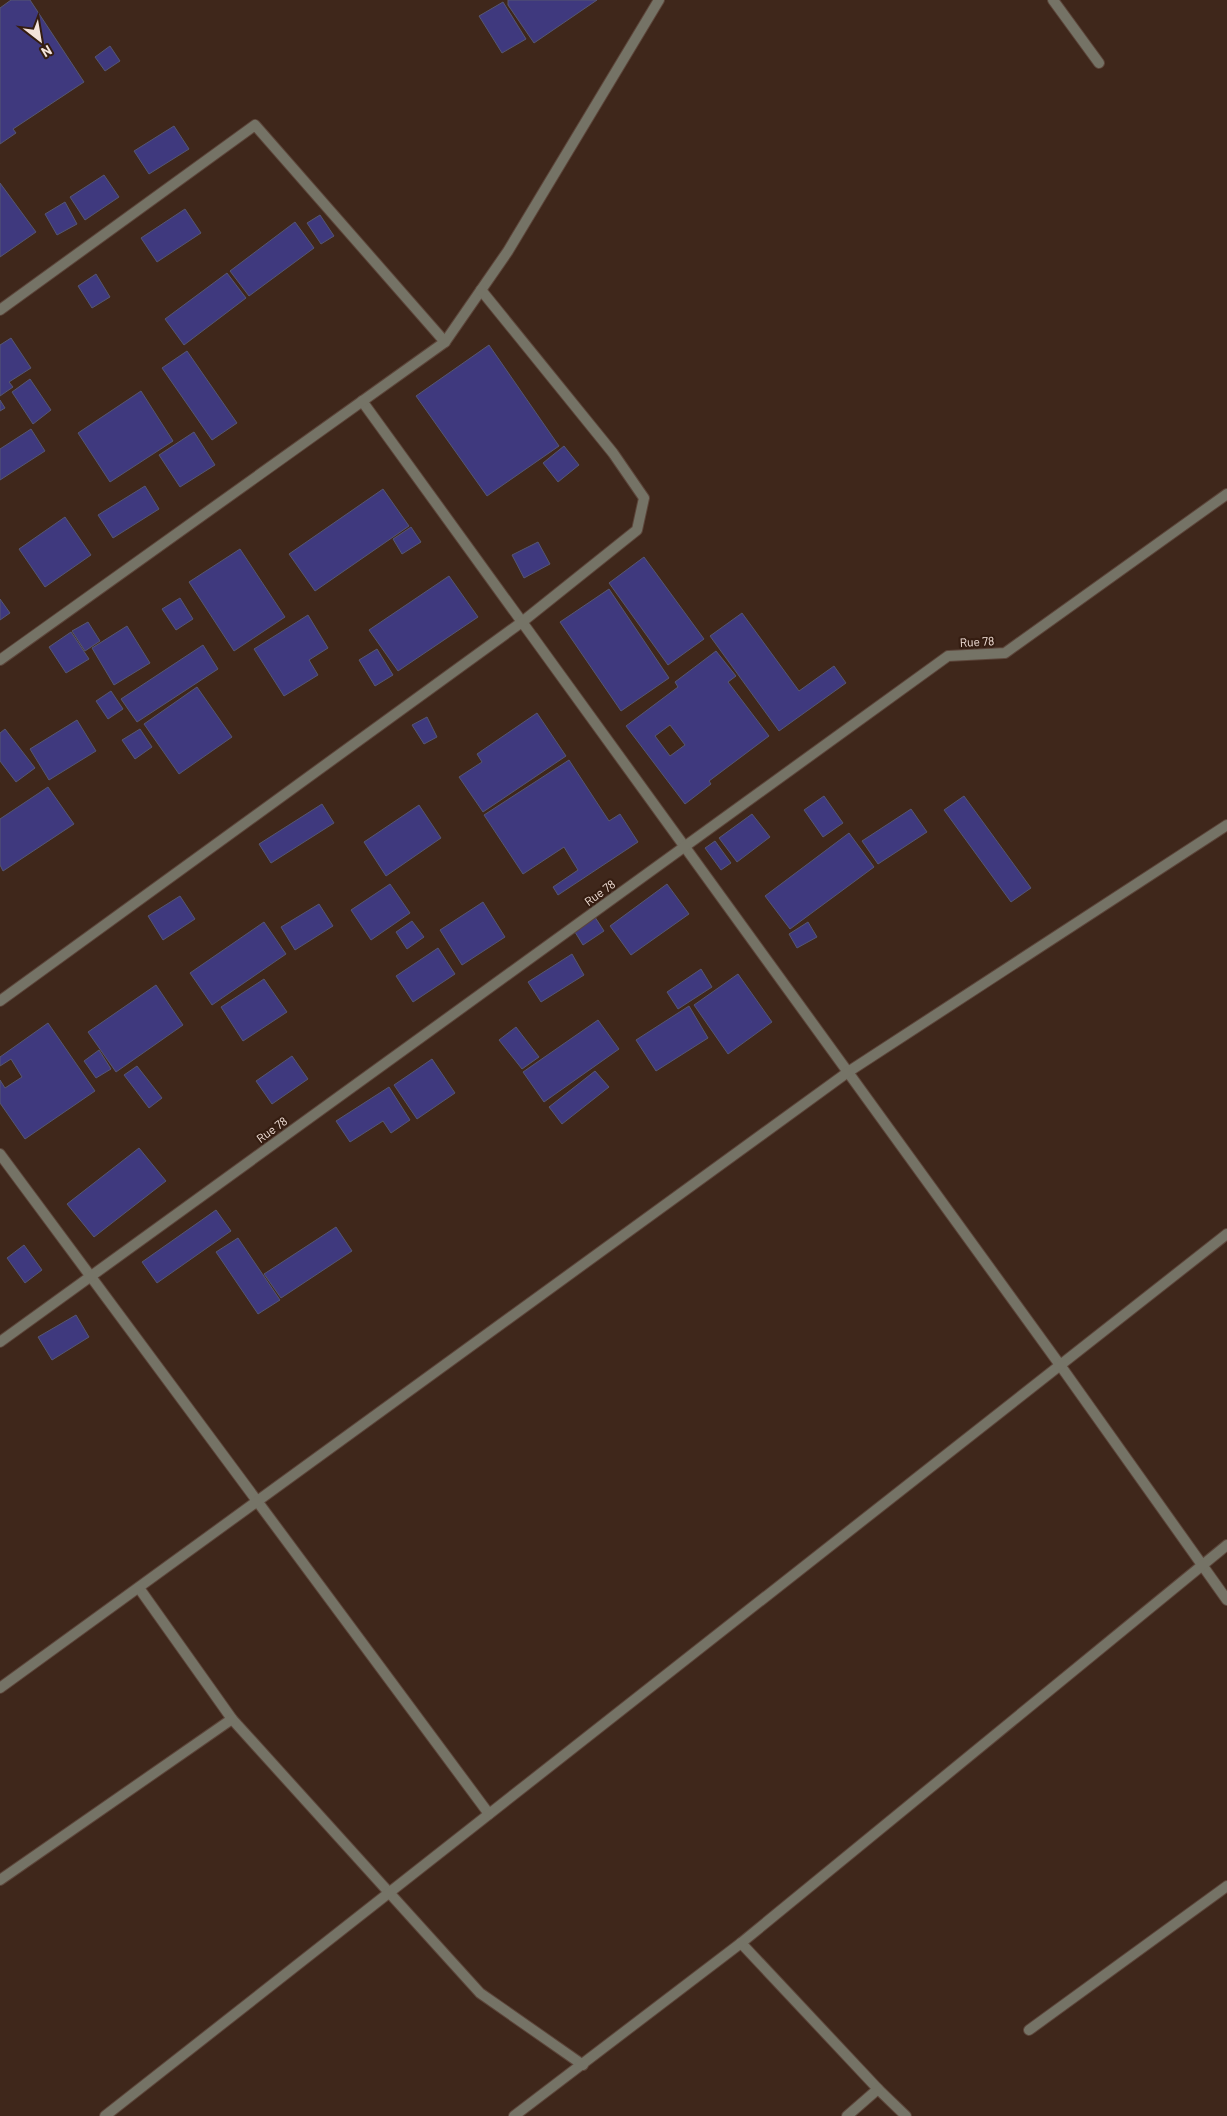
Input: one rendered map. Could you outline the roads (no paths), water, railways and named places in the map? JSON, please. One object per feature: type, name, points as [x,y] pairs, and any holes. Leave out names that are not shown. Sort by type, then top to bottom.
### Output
[{"type":"street","points":[[0,660],[445,342],[508,251],[659,0]]},
{"type":"street","points":[[1052,0],[1098,63]]},
{"type":"street","points":[[0,310],[255,126],[445,342]]},
{"type":"street","points":[[0,1001],[522,622],[637,530],[644,498],[613,453],[481,290]]},
{"type":"street","points":[[362,401],[1060,1365],[1227,1600]]},
{"type":"street","name":"Rue 78","points":[[0,1342],[948,656],[1004,653],[1227,494]]},
{"type":"street","points":[[0,1688],[848,1072],[1227,825]]},
{"type":"street","points":[[0,1154],[488,1814]]},
{"type":"street","points":[[105,2116],[1227,1234]]},
{"type":"street","points":[[514,2116],[741,1943],[1227,1545]]},
{"type":"street","points":[[138,1588],[232,1720],[480,1994],[583,2065]]},
{"type":"street","points":[[0,1880],[232,1720]]},
{"type":"street","points":[[1029,2030],[1227,1886]]},
{"type":"street","points":[[741,1943],[878,2089],[906,2116]]},
{"type":"street","points":[[847,2116],[878,2089]]}]
